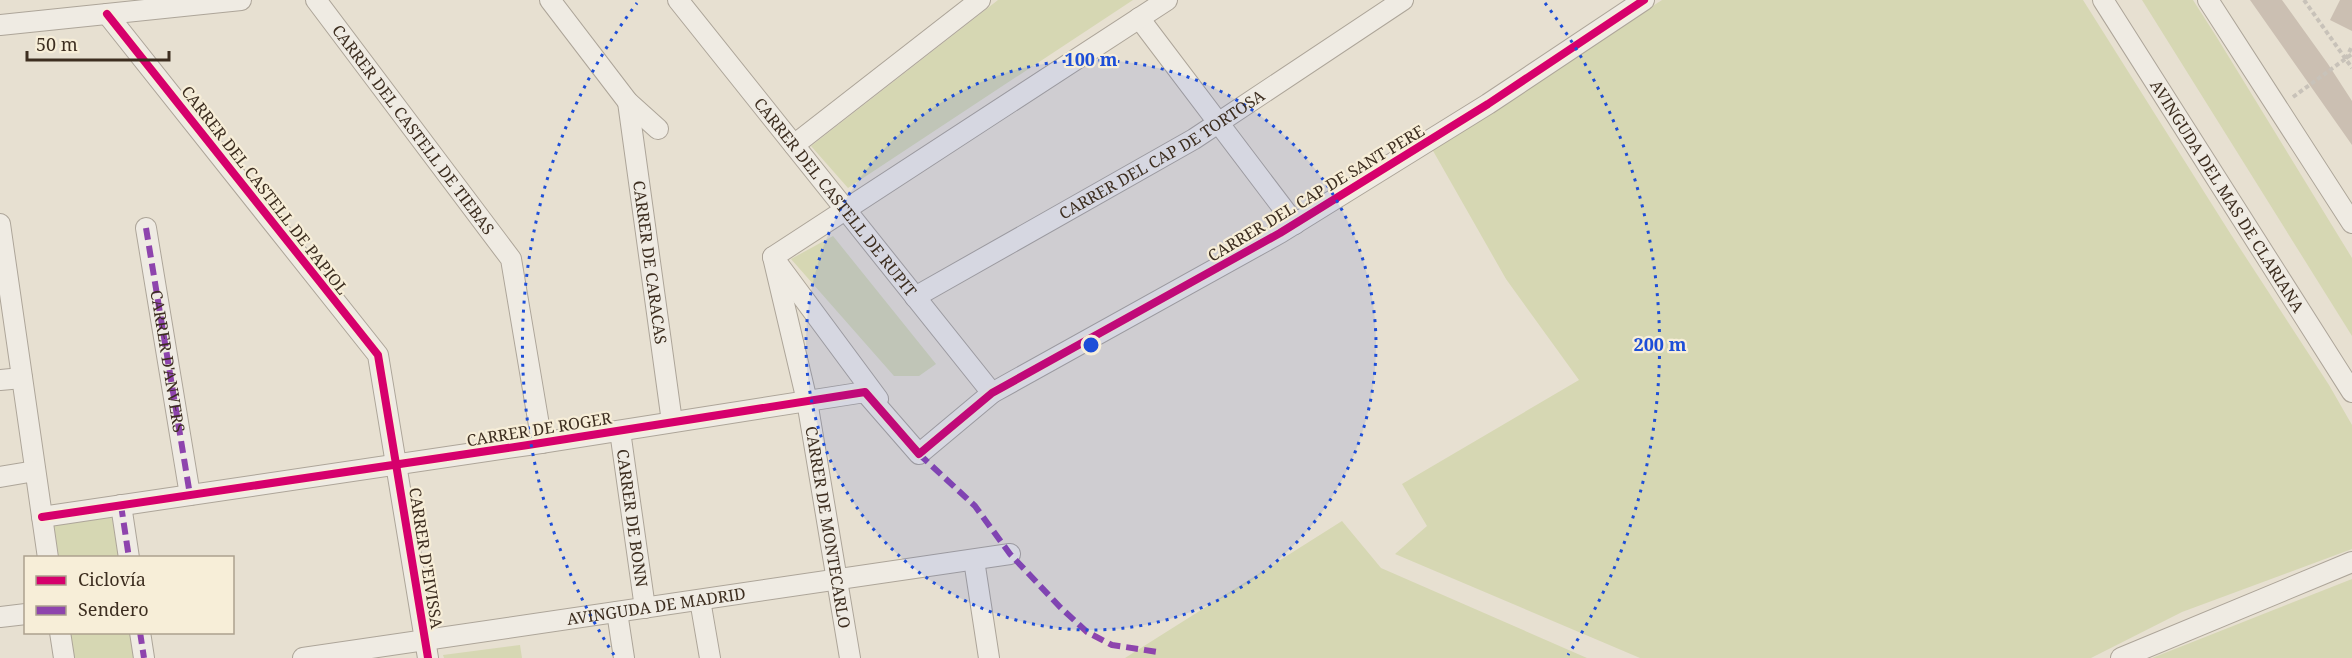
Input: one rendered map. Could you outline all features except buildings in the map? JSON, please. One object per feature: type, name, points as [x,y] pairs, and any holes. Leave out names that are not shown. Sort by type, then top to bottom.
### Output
[{"type":"street","points":[[0,25],[241,0]]},
{"type":"street","name":"CARRER DEL CASTELL DE TIEBAS","points":[[316,0],[511,259],[542,443]]},
{"type":"street","points":[[550,0],[628,102],[658,129]]},
{"type":"street","name":"CARRER DEL CASTELL DE RUPIT","points":[[678,0],[992,393]]},
{"type":"street","points":[[794,145],[980,0]]},
{"type":"street","points":[[992,393],[919,454],[773,257],[1167,0]]},
{"type":"street","name":"CARRER DEL CAP DE TORTOSA","points":[[915,297],[1194,139],[1402,0]]},
{"type":"street","name":"CARRER DEL CAP DE SANT PERE","points":[[992,393],[1295,224],[1488,104],[1644,0]]},
{"type":"street","name":"AVINGUDA DEL MAS DE CLARIANA","points":[[2103,0],[2352,392]]},
{"type":"street","points":[[2208,0],[2352,224]]},
{"type":"street","name":"CARRER DEL CASTELL DE PAPIOL","points":[[107,14],[378,355]]},
{"type":"street","points":[[1139,18],[1295,224]]},
{"type":"street","name":"CARRER DE CARACAS","points":[[628,102],[672,422]]},
{"type":"street","points":[[0,224],[48,556]]},
{"type":"street","name":"CARRER D'ANVERS","points":[[146,228],[190,495]]},
{"type":"street","name":"CARRER DE MONTECARLO","points":[[773,257],[807,401],[850,658]]},
{"type":"street","name":"CARRER D'EIVISSA","points":[[378,355],[426,649]]},
{"type":"street","points":[[0,380],[22,378]]},
{"type":"street","name":"CARRER DE ROGER","points":[[42,517],[542,443],[865,392],[919,454]]},
{"type":"street","name":"CARRER DE BONN","points":[[620,431],[645,608]]},
{"type":"street","points":[[0,477],[35,471]]},
{"type":"street","points":[[121,505],[129,556]]},
{"type":"street","name":"AVINGUDA DE MADRID","points":[[303,658],[426,649],[616,612],[1010,554]]},
{"type":"street","points":[[974,560],[989,658]]},
{"type":"street","points":[[2121,658],[2352,562]]},
{"type":"street","points":[[700,600],[710,658]]},
{"type":"street","points":[[616,612],[624,658]]},
{"type":"street","points":[[0,617],[24,614]]},
{"type":"street","points":[[60,634],[64,658]]},
{"type":"street","points":[[140,634],[144,658]]},
{"type":"path","points":[[2304,0],[2352,68]]},
{"type":"path","points":[[2345,59],[2352,46]]},
{"type":"path","points":[[2278,108],[2352,54]]},
{"type":"green space","points":[[998,0],[1133,0],[848,188],[811,146]]},
{"type":"green space","points":[[1662,0],[2083,0],[2329,385],[2352,425],[2352,549],[2182,612],[2091,658],[1640,658],[1395,554],[1427,526],[1402,484],[1579,380],[1506,279],[1432,149]]},
{"type":"green space","points":[[2142,0],[2193,0],[2216,36],[2352,258],[2352,336]]},
{"type":"green space","points":[[833,236],[936,364],[919,376],[894,376],[791,259]]},
{"type":"green space","points":[[115,517],[121,556],[57,556],[52,526]]},
{"type":"green space","points":[[1342,521],[1381,568],[1587,658],[1125,658]]},
{"type":"green space","points":[[2352,579],[2352,658],[2152,658]]},
{"type":"green space","points":[[69,634],[132,634],[135,658],[74,658]]},
{"type":"green space","points":[[520,645],[522,658],[444,658],[443,655]]},
{"type":"marked path","points":[[146,228],[190,495]]},
{"type":"marked path","points":[[919,454],[975,506],[1010,554],[1087,632],[1112,645],[1158,652]]},
{"type":"marked path","points":[[121,505],[129,556]]},
{"type":"marked path","points":[[140,634],[144,658]]},
{"type":"cycle path","points":[[42,517],[865,392],[919,454],[992,393],[1280,233],[1488,104],[1644,0]]},
{"type":"cycle path","points":[[107,14],[378,355],[428,658]]}]
